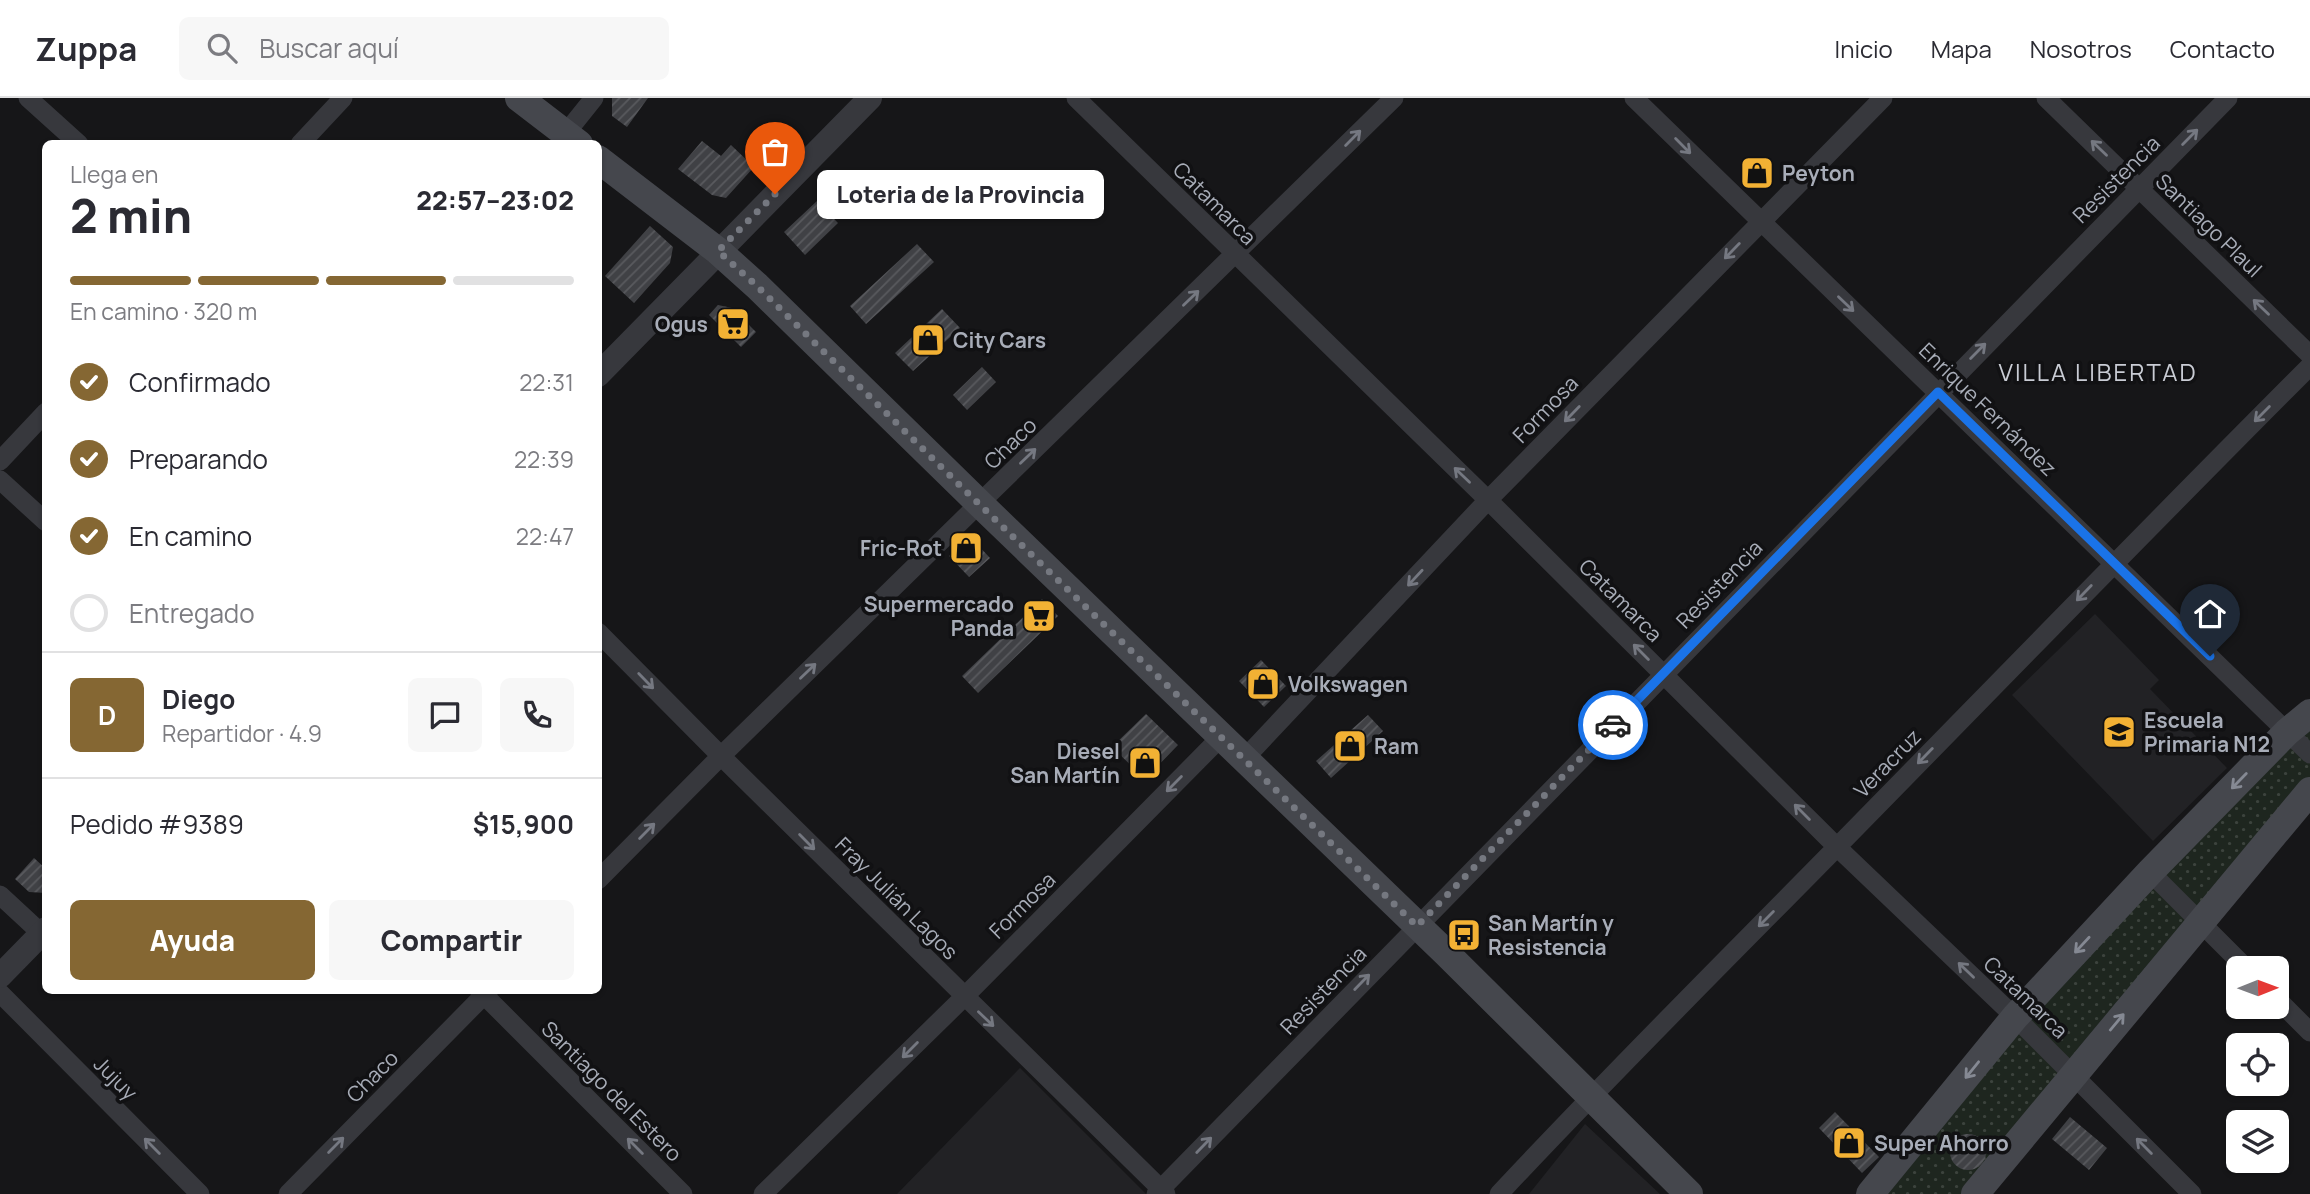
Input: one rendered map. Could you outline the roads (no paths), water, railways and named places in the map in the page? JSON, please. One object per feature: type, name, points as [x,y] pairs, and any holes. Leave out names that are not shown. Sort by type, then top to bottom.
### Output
[{"type":"main road","points":[[519,98],[572,138]]},
{"type":"main road","points":[[602,162],[718,251],[767,295],[979,504],[1245,758],[1689,1194]]},
{"type":"main road","points":[[1870,1194],[2015,1017],[2150,872],[2287,732],[2310,713]]},
{"type":"main road","points":[[1975,1194],[2310,791]]},
{"type":"street","points":[[28,98],[75,140]]},
{"type":"street","points":[[304,140],[343,98]]},
{"type":"street","points":[[572,138],[594,98]]},
{"type":"street","points":[[602,371],[870,98]]},
{"type":"street","name":"Catamarca","points":[[1076,98],[1488,500],[1837,847],[2015,1017],[2192,1194]]},
{"type":"street","name":"Chaco","points":[[602,876],[721,756],[1394,98]]},
{"type":"street","name":"Enrique Fernández","points":[[1634,98],[2310,754]]},
{"type":"street","name":"Formosa","points":[[1245,758],[1488,500],[1883,98]]},
{"type":"street","name":"Santiago Plaul","points":[[2046,98],[2310,355]]},
{"type":"street","name":"Resistencia","points":[[1161,1192],[1417,926],[2228,98]]},
{"type":"street","name":"Veracruz","points":[[1499,1194],[1590,1096],[1837,847],[2113,562],[2310,366]]},
{"type":"street","points":[[0,461],[42,416]]},
{"type":"street","points":[[0,480],[42,518]]},
{"type":"street","name":"Fray Julián Lagos","points":[[602,636],[1161,1192]]},
{"type":"street","name":"Formosa","points":[[764,1194],[964,997],[1222,736]]},
{"type":"street","points":[[2150,872],[2234,956]]},
{"type":"street","points":[[0,895],[42,930]]},
{"type":"street","points":[[0,976],[42,932]]},
{"type":"street","name":"Jujuy","points":[[0,993],[200,1194]]},
{"type":"street","name":"Chaco","points":[[288,1194],[482,994]]},
{"type":"street","name":"Santiago del Estero","points":[[486,994],[683,1194]]},
{"type":"street","points":[[2289,1011],[2310,1032]]},
{"type":"place","name":"Peyton","points":[[1757,173]]},
{"type":"place","name":"Loteria de la Provincia","points":[[775,194]]},
{"type":"place","name":"Ogus","points":[[733,324]]},
{"type":"place","name":"City Cars","points":[[928,340]]},
{"type":"place","name":"Fric-Rot","points":[[966,548]]},
{"type":"place","name":"Supermercado Panda","points":[[1039,616]]},
{"type":"place","name":"Volkswagen","points":[[1263,684]]},
{"type":"place","name":"Escuela Primaria N12","points":[[2119,732]]},
{"type":"place","name":"Ram","points":[[1350,746]]},
{"type":"place","name":"Diesel San Martín","points":[[1145,763]]},
{"type":"place","name":"San Martín y Resistencia","points":[[1464,935]]},
{"type":"place","name":"Super Ahorro","points":[[1849,1143]]},
{"type":"district","name":"VILLA LIBERTAD","points":[[2098,371]]}]
